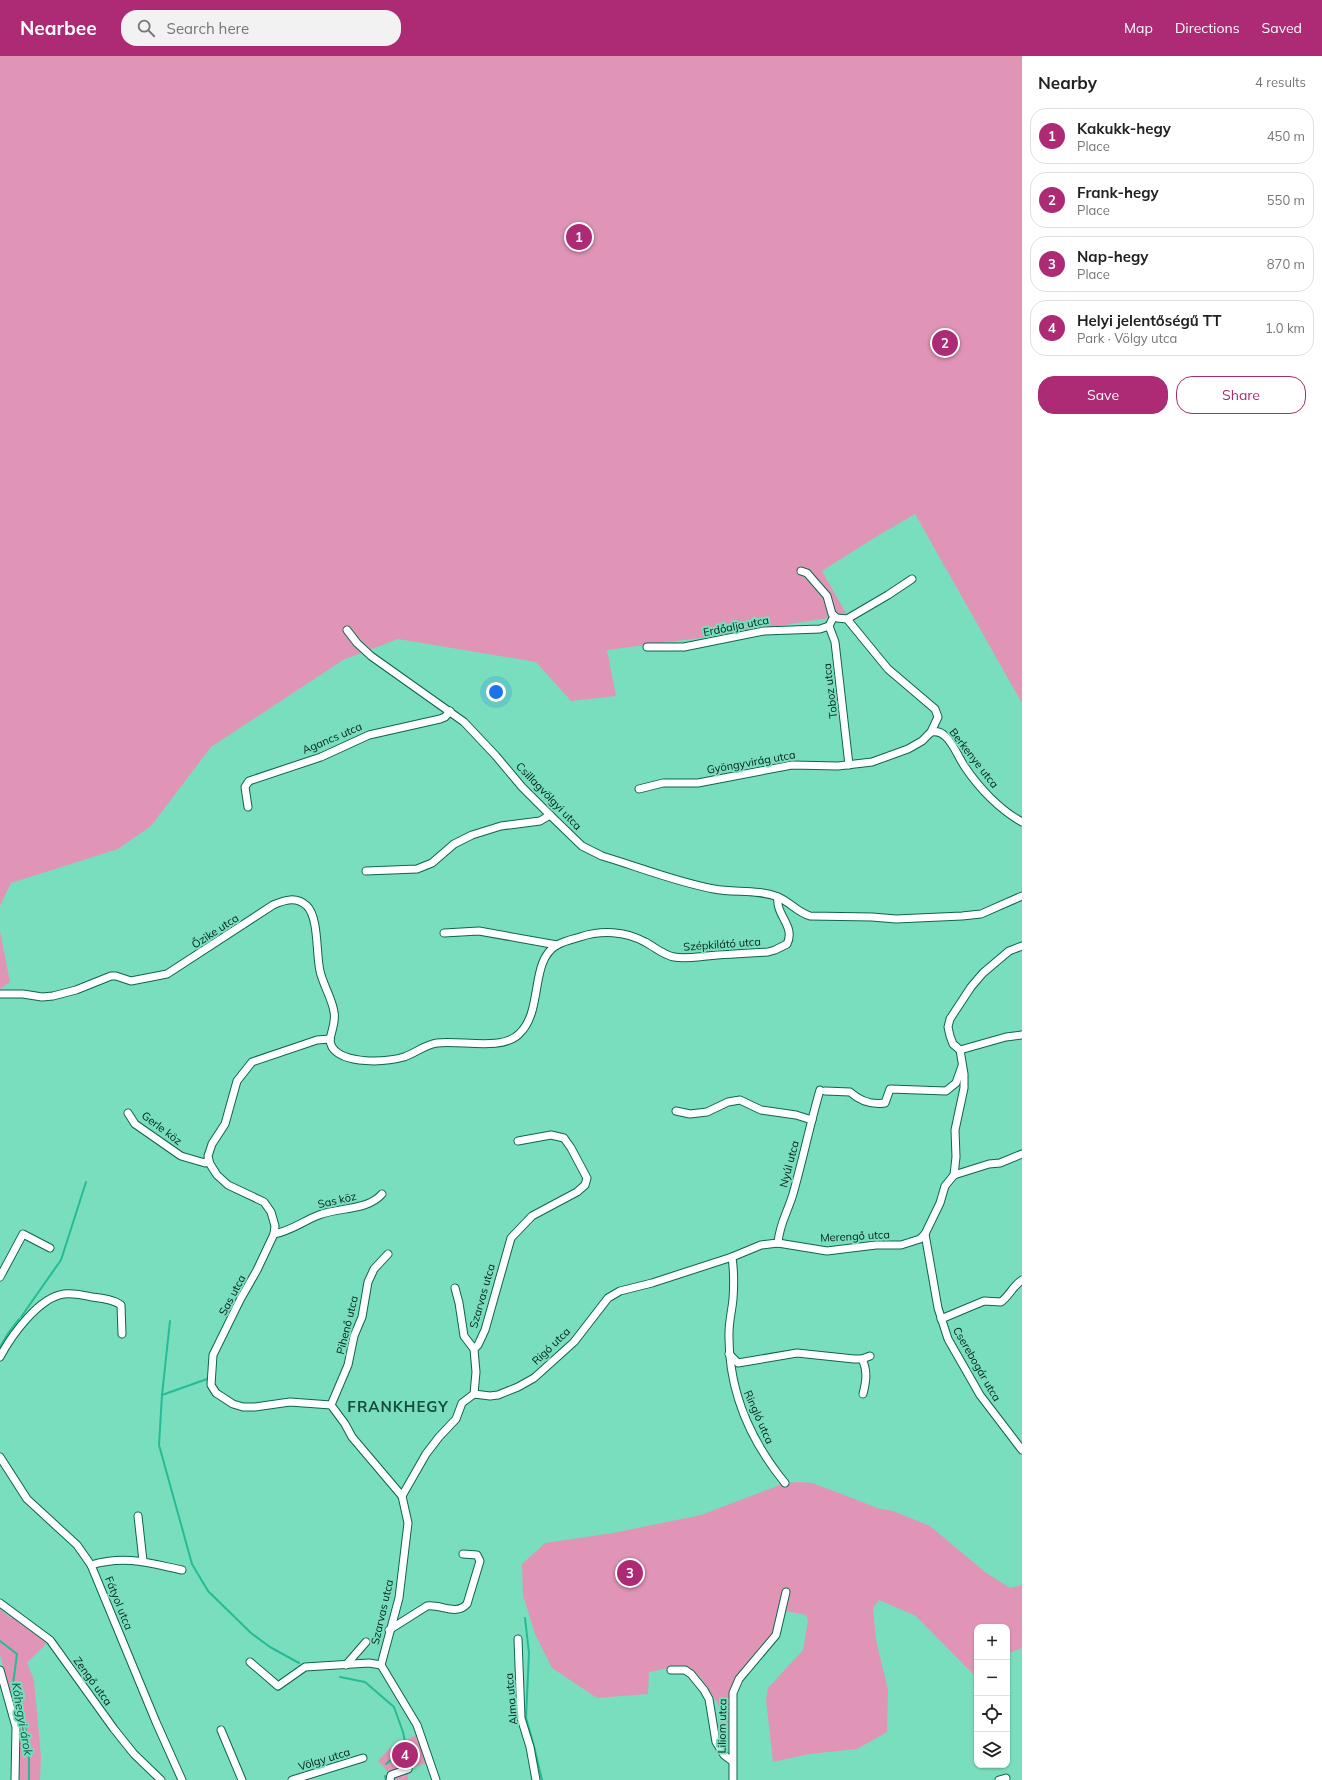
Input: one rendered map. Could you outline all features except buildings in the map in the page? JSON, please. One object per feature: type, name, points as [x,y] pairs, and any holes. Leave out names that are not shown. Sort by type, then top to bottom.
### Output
[{"type":"street","points":[[801,571],[807,573],[827,596],[830,610],[834,616],[847,619],[912,579]]},
{"type":"street","points":[[829,626],[834,616]]},
{"type":"street","name":"Berkenye utca","points":[[847,619],[888,669],[934,709],[938,717],[931,732],[938,732],[945,735],[964,766],[980,785],[1010,816],[1022,822]]},
{"type":"street","name":"Erdőalja utca","points":[[647,647],[684,647],[764,631],[820,629],[829,626]]},
{"type":"street","name":"Toboz utca","points":[[829,626],[835,642],[849,765]]},
{"type":"street","name":"Csillagvölgyi utca","points":[[347,630],[357,643],[371,656],[450,711],[475,732],[522,787],[582,846],[602,856],[702,886],[729,891],[766,893],[778,897]]},
{"type":"street","name":"Agancs utca","points":[[248,807],[245,787],[249,781],[321,757],[369,735],[440,719],[445,717],[450,711]]},
{"type":"street","name":"Gyöngyvirág utca","points":[[639,789],[663,783],[698,783],[792,765],[849,765],[872,762],[908,749],[922,741],[931,732]]},
{"type":"street","points":[[366,871],[417,869],[432,863],[454,844],[472,835],[501,826],[540,821],[550,815]]},
{"type":"street","points":[[778,897],[789,902],[804,914],[810,916],[872,916],[896,919],[973,915],[990,910],[1022,896]]},
{"type":"street","name":"Szépkilátó utca","points":[[557,945],[591,934],[610,933],[634,937],[664,954],[684,958],[776,950],[787,944],[790,935],[789,928],[778,909],[778,897]]},
{"type":"street","name":"Őzike utca","points":[[0,994],[54,996],[76,990],[111,976],[116,976],[131,981],[167,974],[273,905],[288,899],[295,899],[308,908],[313,922],[320,973],[334,1012],[330,1039]]},
{"type":"street","points":[[444,933],[479,931],[557,945]]},
{"type":"street","points":[[274,1234],[273,1216],[264,1202],[228,1185],[217,1175],[208,1160],[212,1144],[220,1134],[228,1116],[237,1081],[244,1070],[252,1062],[317,1040],[330,1039],[332,1047],[339,1054],[351,1059],[362,1060],[397,1058],[406,1056],[424,1046],[439,1043],[505,1043],[521,1033],[528,1022],[536,997],[542,966],[548,954],[557,945]]},
{"type":"street","points":[[954,1175],[956,1157],[955,1130],[964,1088],[964,1074],[960,1050],[953,1044],[948,1027],[950,1019],[954,1011],[983,973],[1009,951],[1022,946]]},
{"type":"street","points":[[960,1050],[1002,1038],[1022,1035]]},
{"type":"street","name":"Nyúl utca","points":[[778,1243],[782,1222],[793,1194],[803,1160],[812,1120],[823,1090],[850,1092],[856,1098],[875,1104],[885,1103],[890,1089],[946,1091],[956,1083],[962,1066]]},
{"type":"street","points":[[676,1111],[690,1114],[707,1112],[728,1102],[740,1100],[761,1110],[780,1114],[796,1115],[812,1120]]},
{"type":"street","name":"Gerle köz","points":[[128,1113],[135,1124],[181,1156],[205,1162],[208,1160]]},
{"type":"street","name":"Szarvas utca","points":[[474,1349],[478,1345],[485,1330],[510,1238],[532,1216],[577,1192],[585,1185],[587,1178],[564,1138],[551,1135],[518,1141]]},
{"type":"street","points":[[925,1234],[940,1202],[945,1186],[954,1175],[1022,1154]]},
{"type":"street","name":"Sas köz","points":[[274,1234],[294,1228],[318,1215],[339,1209],[363,1206],[378,1199],[382,1194]]},
{"type":"street","points":[[0,1277],[23,1234],[50,1248]]},
{"type":"street","name":"Sas utca","points":[[274,1234],[213,1355],[211,1386],[216,1393],[233,1404],[243,1407],[255,1408],[290,1402],[331,1405]]},
{"type":"street","name":"Merengő utca","points":[[630,1288],[652,1283],[732,1257],[761,1245],[778,1243],[827,1251],[876,1245],[901,1245],[920,1238],[925,1234]]},
{"type":"street","name":"Cserebogár utca","points":[[925,1234],[934,1290],[941,1319],[948,1339],[980,1395],[1022,1450]]},
{"type":"street","name":"Pihenő utca","points":[[331,1405],[348,1365],[354,1336],[362,1317],[368,1282],[374,1269],[388,1254]]},
{"type":"street","name":"Ringló utca","points":[[732,1257],[734,1272],[733,1300],[729,1330],[729,1354],[732,1380],[740,1406],[766,1458],[785,1483]]},
{"type":"street","points":[[941,1319],[984,1301],[1001,1302],[1007,1298],[1016,1284],[1022,1280]]},
{"type":"street","points":[[331,1405],[345,1424],[352,1437],[402,1496],[426,1454],[439,1436],[456,1419],[465,1400],[474,1394],[476,1372],[474,1349],[464,1336],[460,1303],[455,1288]]},
{"type":"street","name":"Rigó utca","points":[[474,1394],[490,1396],[498,1395],[518,1387],[534,1378],[574,1342],[608,1298],[620,1291],[630,1288]]},
{"type":"street","points":[[0,1357],[25,1321],[36,1310],[52,1298],[64,1294],[86,1296],[117,1302],[121,1305],[122,1334]]},
{"type":"street","points":[[729,1354],[738,1363],[797,1353],[866,1357],[867,1375],[863,1394]]},
{"type":"street","name":"Fátyol utca","points":[[0,1457],[27,1499],[77,1545],[91,1565],[156,1722],[182,1780]]},
{"type":"street","name":"Szarvas utca","points":[[381,1665],[398,1598],[408,1523],[402,1496]]},
{"type":"street","points":[[138,1516],[143,1561]]},
{"type":"street","points":[[390,1630],[427,1606],[432,1605],[460,1610],[467,1604],[480,1561],[477,1555],[463,1554]]},
{"type":"street","points":[[91,1565],[109,1560],[143,1561],[182,1570]]},
{"type":"street","name":"Liliom utca","points":[[733,1780],[733,1693],[739,1679],[776,1635],[786,1592]]},
{"type":"street","name":"Zengő utca","points":[[0,1603],[50,1640],[114,1729],[134,1754],[160,1780]]},
{"type":"street","name":"Alma utca","points":[[518,1639],[521,1718],[530,1747],[536,1780]]},
{"type":"street","points":[[346,1665],[366,1642]]},
{"type":"street","points":[[250,1662],[278,1686],[305,1667],[374,1663],[381,1665],[417,1725],[436,1780]]},
{"type":"street","points":[[0,1670],[16,1727],[15,1780]]},
{"type":"street","points":[[671,1670],[685,1670],[691,1674],[704,1690],[709,1699],[716,1742],[724,1755],[732,1761]]},
{"type":"street","points":[[221,1730],[242,1780]]},
{"type":"street","name":"Völgy utca","points":[[292,1780],[363,1758]]},
{"type":"street","points":[[390,1777],[408,1769]]},
{"type":"shaded area","points":[[0,56],[1022,56],[1022,703],[915,514],[822,571],[847,615],[715,636],[607,650],[616,696],[571,701],[536,662],[398,639],[343,660],[211,747],[151,826],[118,849],[11,883],[0,906]]},
{"type":"shaded area","points":[[0,931],[10,982],[0,989]]},
{"type":"shaded area","points":[[785,1483],[812,1483],[877,1508],[893,1511],[930,1526],[985,1572],[1010,1588],[1022,1585],[1022,1648],[1010,1653],[1010,1624],[974,1624],[974,1675],[916,1616],[879,1600],[873,1608],[876,1640],[888,1690],[887,1732],[857,1749],[809,1754],[773,1762],[766,1700],[768,1688],[803,1650],[808,1621],[806,1615],[780,1610],[778,1620],[770,1637],[742,1669],[729,1692],[728,1753],[723,1749],[719,1738],[719,1707],[701,1679],[695,1672],[689,1669],[676,1667],[649,1672],[648,1694],[597,1698],[552,1668],[535,1634],[523,1595],[522,1564],[545,1543],[613,1533],[701,1515]]},
{"type":"shaded area","points":[[0,1609],[11,1618],[14,1615],[48,1642],[27,1663],[34,1680],[41,1757],[40,1780],[19,1780],[20,1743],[18,1722],[0,1655]]},
{"type":"shaded area","points":[[420,1733],[429,1762],[408,1769],[408,1780],[390,1780],[391,1775],[378,1761],[389,1749]]},
{"type":"waterway","points":[[21,1317],[61,1260],[86,1182]]},
{"type":"waterway","points":[[0,1347],[19,1319]]},
{"type":"waterway","points":[[170,1321],[162,1395],[159,1445],[192,1564],[208,1591],[251,1633],[270,1647],[299,1663]]},
{"type":"waterway","points":[[162,1395],[207,1379]]},
{"type":"waterway","points":[[525,1618],[529,1653],[526,1718],[542,1780]]},
{"type":"waterway","name":"Kőhegyi-árok","points":[[0,1641],[17,1654],[13,1684],[21,1706],[29,1746],[29,1780]]},
{"type":"waterway","points":[[340,1677],[365,1682],[394,1707],[403,1732],[406,1747],[386,1764]]},
{"type":"waterway","points":[[385,1776],[386,1780]]},
{"type":"place","name":"Kakukk-hegy","points":[[579,237]]},
{"type":"place","name":"Frank-hegy","points":[[945,343]]},
{"type":"place","name":"Nap-hegy","points":[[630,1573]]},
{"type":"place","name":"Helyi jelentőségű TT","points":[[405,1755]]},
{"type":"district","name":"FRANKHEGY","points":[[398,1407]]}]
